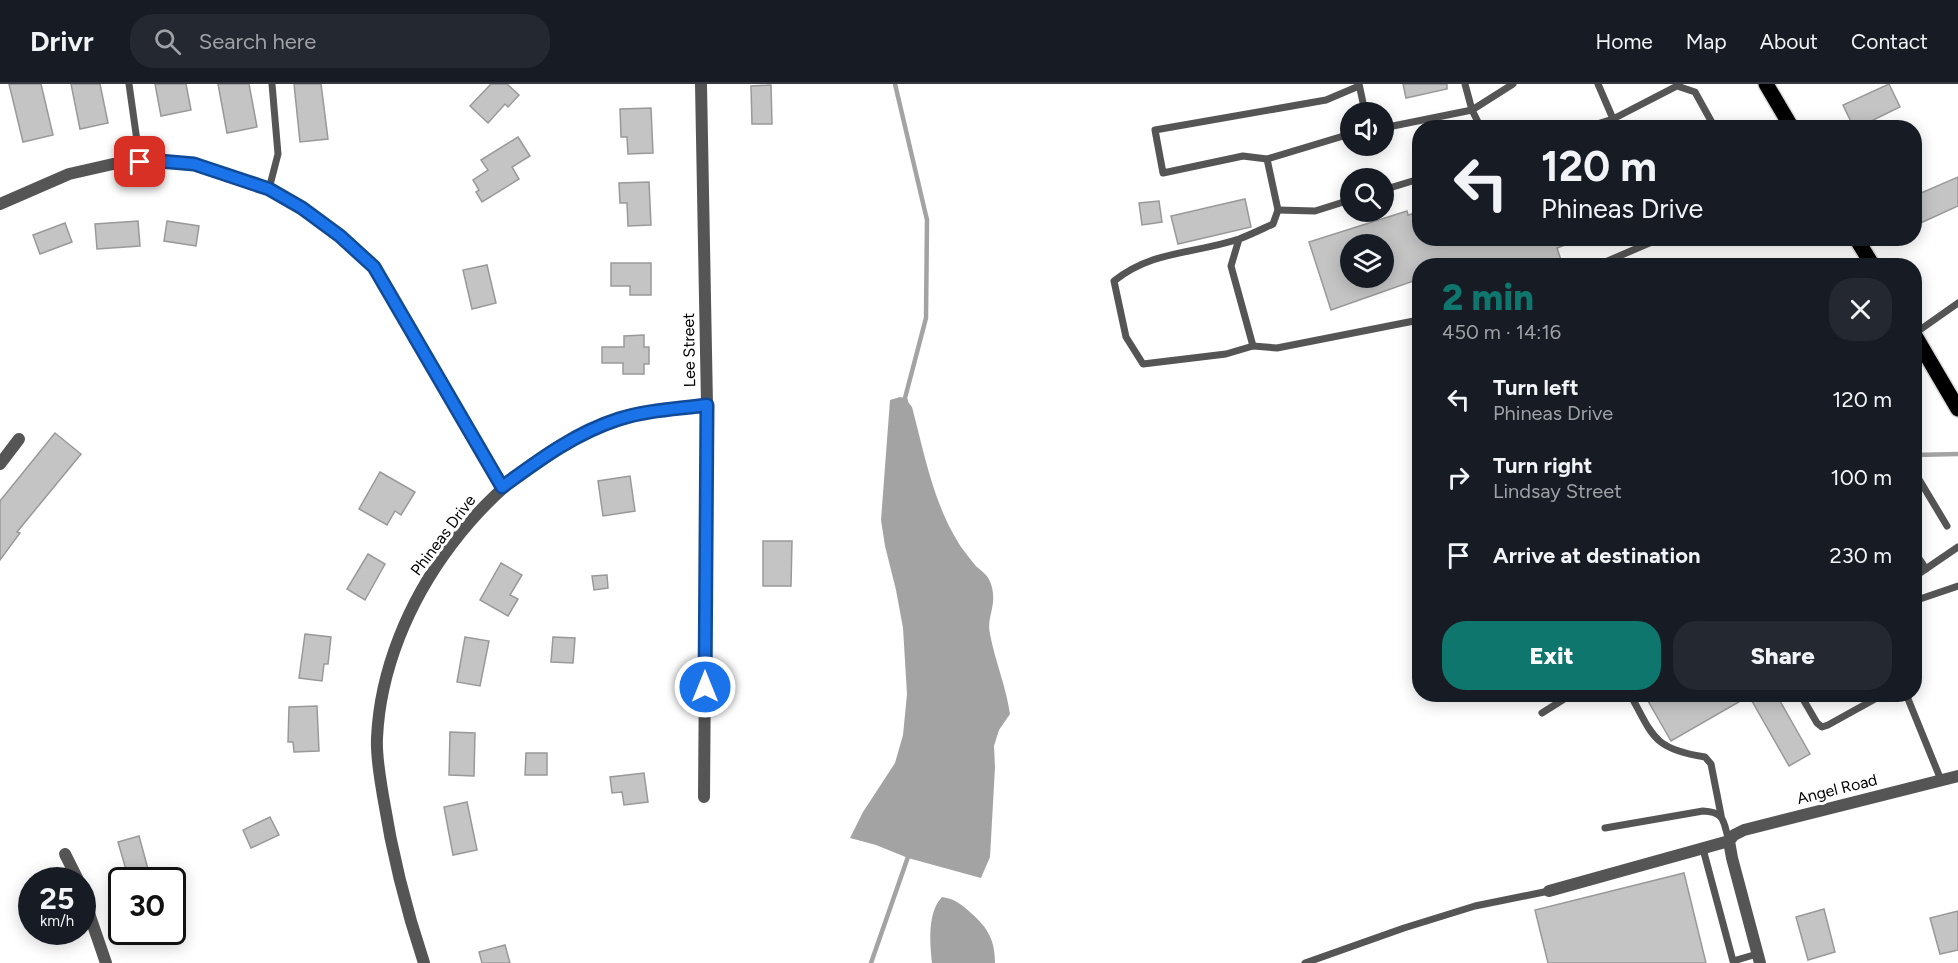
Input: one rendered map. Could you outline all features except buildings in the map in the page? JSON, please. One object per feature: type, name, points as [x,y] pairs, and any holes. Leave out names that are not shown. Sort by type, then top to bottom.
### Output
[{"type":"main road","points":[[1766,84],[1787,120]]},
{"type":"main road","points":[[1922,348],[1958,409]]},
{"type":"street","name":"Lee Street","points":[[701,84],[707,405],[704,797]]},
{"type":"street","points":[[0,204],[69,174],[112,164],[140,162],[194,164],[269,189],[302,208],[340,236],[374,267],[502,487]]},
{"type":"street","name":"Phineas Drive","points":[[424,963],[399,876],[378,768],[377,741],[383,686],[406,621],[444,555],[502,487],[567,441],[619,419],[646,412],[707,405]]},
{"type":"street","points":[[0,464],[19,439]]},
{"type":"street","name":"Angel Road","points":[[1549,891],[1729,841],[1734,835],[1744,830],[1958,776]]},
{"type":"street","points":[[1729,841],[1758,959]]},
{"type":"street","points":[[65,854],[72,867]]},
{"type":"street","points":[[96,934],[106,963]]},
{"type":"lane","points":[[129,84],[140,162]]},
{"type":"lane","points":[[269,189],[278,154],[272,84]]},
{"type":"lane","points":[[1465,84],[1477,120]]},
{"type":"lane","points":[[1423,120],[1472,110],[1513,84]]},
{"type":"lane","points":[[1598,84],[1613,118]]},
{"type":"lane","points":[[1340,137],[1267,159],[1243,156],[1162,173],[1155,130],[1326,99],[1359,85],[1363,102]]},
{"type":"lane","points":[[1607,120],[1677,86],[1695,92],[1711,120]]},
{"type":"lane","points":[[1394,126],[1412,122]]},
{"type":"lane","points":[[1267,159],[1278,210],[1273,224],[1239,239],[1154,258],[1129,269],[1114,281],[1126,338],[1143,364],[1226,354],[1253,346],[1277,348],[1412,321]]},
{"type":"lane","points":[[1394,187],[1412,181]]},
{"type":"lane","points":[[1278,210],[1315,211],[1340,203]]},
{"type":"lane","points":[[1239,239],[1231,266],[1253,346]]},
{"type":"lane","points":[[1615,258],[1642,246]]},
{"type":"lane","points":[[1922,328],[1958,303]]},
{"type":"lane","points":[[1922,484],[1947,526]]},
{"type":"lane","points":[[1922,572],[1958,547]]},
{"type":"lane","points":[[1922,563],[1926,569]]},
{"type":"lane","points":[[1922,598],[1958,586]]},
{"type":"lane","points":[[1542,713],[1559,702]]},
{"type":"lane","points":[[1634,702],[1652,735],[1660,743],[1692,755],[1705,757],[1711,764],[1721,815],[1729,841]]},
{"type":"lane","points":[[1805,702],[1817,723],[1822,727],[1869,702]]},
{"type":"lane","points":[[1909,702],[1941,780]]},
{"type":"lane","points":[[1605,828],[1703,810],[1716,811],[1721,815]]},
{"type":"lane","points":[[1703,849],[1733,961],[1758,959]]},
{"type":"lane","points":[[1305,963],[1475,906],[1549,891]]},
{"type":"shaded area","points":[[905,398],[912,407],[930,476],[949,527],[964,551],[989,578],[993,592],[989,628],[1010,714],[999,730],[994,746],[990,857],[981,878],[908,858],[876,845],[850,838],[863,812],[895,763],[903,735],[907,694],[903,628],[881,520],[890,400]]},
{"type":"shaded area","points":[[942,897],[961,905],[982,924],[992,941],[995,963],[932,963],[930,938],[932,920]]},
{"type":"waterway","points":[[895,84],[927,220],[926,318],[905,398],[906,402]]},
{"type":"waterway","points":[[1922,455],[1958,454]]},
{"type":"waterway","points":[[871,963],[909,854]]},
{"type":"route","points":[[140,162],[194,164],[269,189],[302,208],[340,236],[374,267],[502,487],[567,441],[595,428],[646,412],[707,405],[705,687]]}]
